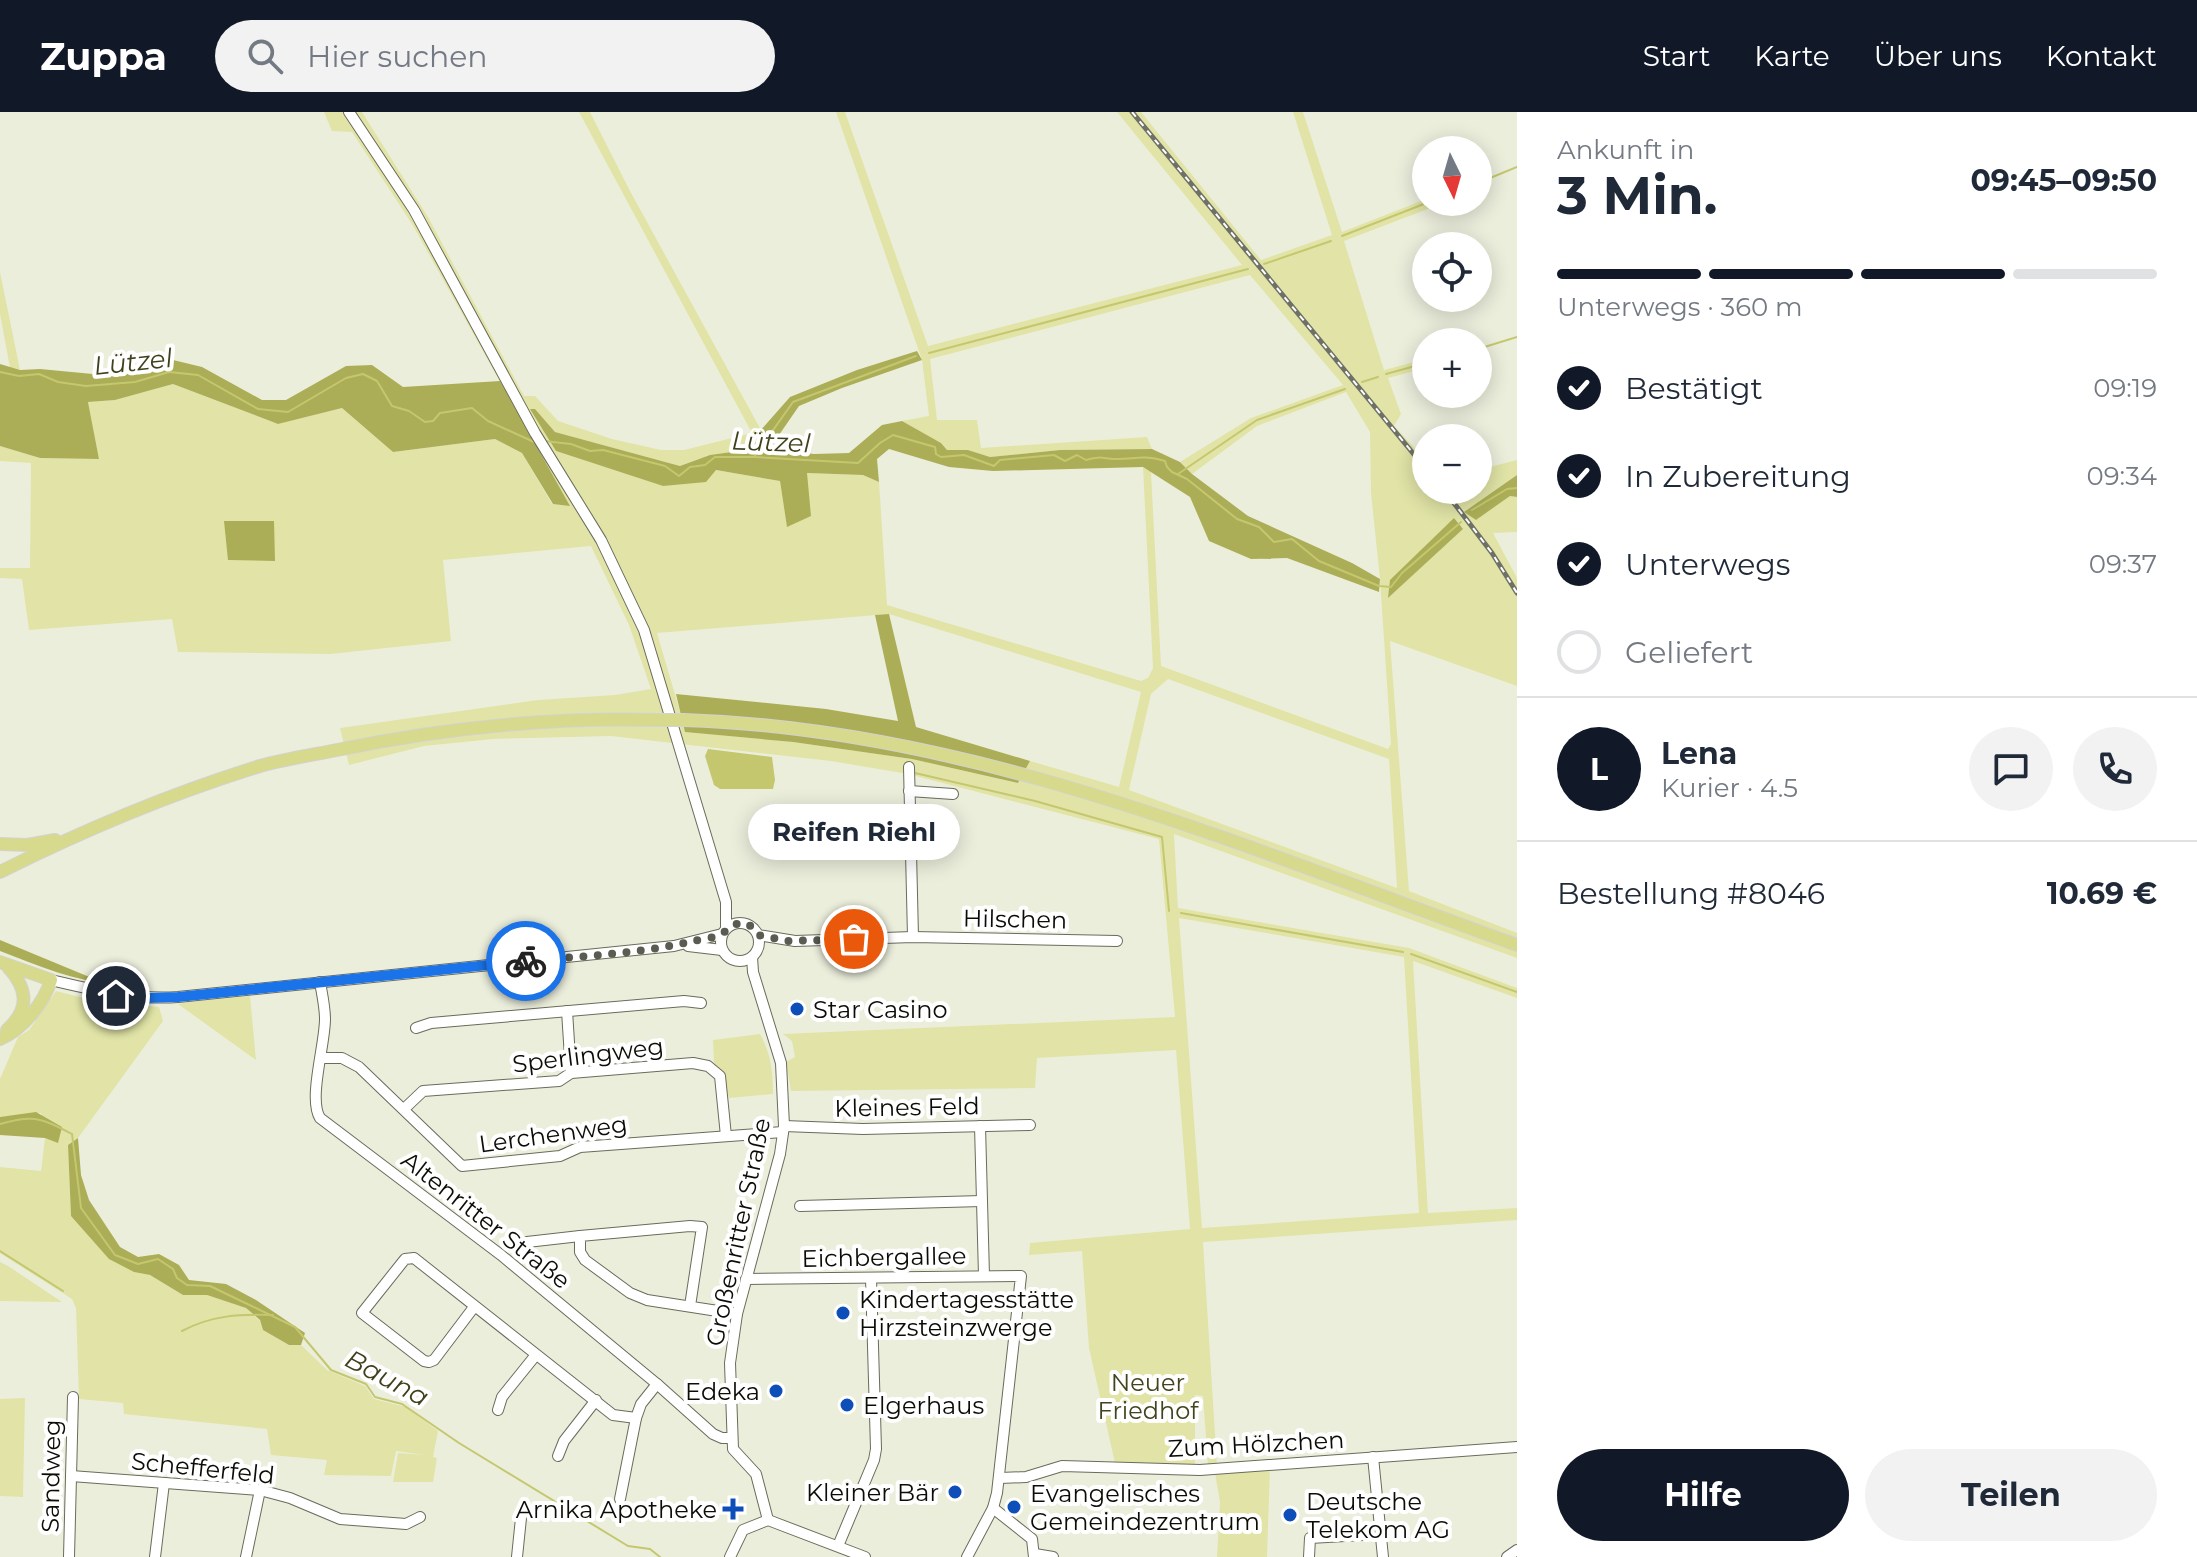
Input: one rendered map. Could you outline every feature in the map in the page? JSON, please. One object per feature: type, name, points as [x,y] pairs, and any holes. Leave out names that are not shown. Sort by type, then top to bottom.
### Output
[{"type":"main road","points":[[0,872],[66,839],[155,803],[263,765],[472,727],[592,719],[684,720],[823,732],[893,742],[970,759],[1106,799],[1235,842],[1517,945]]},
{"type":"main road","points":[[0,844],[27,845],[66,839]]},
{"type":"main road","points":[[3,963],[47,978]]},
{"type":"main road","points":[[3,963],[22,984],[25,1001]]},
{"type":"main road","points":[[0,1037],[12,1026],[37,981],[47,978]]},
{"type":"main road","points":[[0,1037],[24,1022],[40,1001],[47,978]]},
{"type":"street","points":[[47,978],[116,996],[167,998],[674,946],[722,950],[736,961],[755,953],[758,935],[751,926],[741,923],[726,902],[644,630],[601,540],[535,433],[414,210],[349,112]]},
{"type":"street","points":[[909,767],[913,937]]},
{"type":"street","points":[[909,791],[953,794]]},
{"type":"street","points":[[722,950],[726,902]]},
{"type":"street","points":[[674,946],[741,923]]},
{"type":"street","name":"Hilschen","points":[[758,935],[789,941],[913,937],[1117,941]]},
{"type":"street","name":"Hilschen","points":[[755,953],[789,941]]},
{"type":"street","name":"Großenritter Straße","points":[[733,1444],[730,1363],[737,1314],[784,1129],[783,1078],[753,972],[755,953]]},
{"type":"street","name":"Großenritter Straße","points":[[736,961],[746,971],[773,1038]]},
{"type":"street","name":"Altenritter Straße","points":[[320,982],[325,1017],[322,1058],[314,1100],[320,1118],[501,1255],[713,1434],[733,1444]]},
{"type":"street","points":[[416,1028],[431,1023],[567,1011],[684,1001],[701,1003]]},
{"type":"street","points":[[567,1011],[571,1073]]},
{"type":"street","name":"Lerchenweg","points":[[322,1058],[342,1058],[359,1067],[462,1166],[560,1156],[580,1147],[784,1129]]},
{"type":"street","name":"Sperlingweg","points":[[404,1109],[423,1091],[559,1081],[571,1073],[693,1063],[708,1066],[720,1076],[726,1136]]},
{"type":"street","name":"Kleines Feld","points":[[784,1129],[1030,1125]]},
{"type":"street","points":[[980,1126],[984,1276]]},
{"type":"street","points":[[800,1206],[982,1201]]},
{"type":"street","points":[[527,1242],[702,1227],[703,1238],[690,1306]]},
{"type":"street","points":[[580,1236],[580,1252],[585,1260],[630,1293],[647,1300],[737,1314]]},
{"type":"street","points":[[474,1307],[434,1360],[429,1362],[362,1313],[405,1259],[414,1258],[613,1415],[636,1418]]},
{"type":"street","name":"Eichbergallee","points":[[746,1279],[1021,1276],[1000,1478]]},
{"type":"street","points":[[838,1546],[874,1460],[877,1435],[871,1278]]},
{"type":"street","points":[[498,1410],[502,1397],[535,1356]]},
{"type":"street","points":[[620,1499],[636,1418],[641,1404],[657,1384]]},
{"type":"street","name":"Sandweg","points":[[69,1557],[73,1397]]},
{"type":"street","points":[[558,1456],[564,1441],[596,1400]]},
{"type":"street","points":[[733,1444],[756,1474],[768,1520]]},
{"type":"street","name":"Zum Hölzchen","points":[[1000,1478],[1020,1478],[1062,1466],[1200,1470],[1517,1447]]},
{"type":"street","points":[[1373,1457],[1383,1557]]},
{"type":"street","name":"Schefferfeld","points":[[71,1476],[260,1490],[290,1498],[340,1519],[406,1524],[420,1517]]},
{"type":"street","points":[[967,1557],[993,1508],[1000,1478]]},
{"type":"street","points":[[155,1557],[164,1483]]},
{"type":"street","points":[[246,1557],[260,1490]]},
{"type":"street","points":[[993,1508],[1032,1539],[1035,1556],[1053,1557]]},
{"type":"street","points":[[517,1557],[521,1518]]},
{"type":"street","points":[[730,1557],[743,1530],[768,1520],[865,1557]]},
{"type":"street","points":[[1309,1557],[1310,1538],[1362,1535]]},
{"type":"street","points":[[1507,1557],[1517,1550]]},
{"type":"green space","name":"Neuer Friedhof","points":[[324,112],[362,112],[428,217],[524,396],[535,396],[558,421],[612,439],[661,450],[684,450],[752,433],[579,112],[590,112],[761,430],[758,440],[746,450],[710,455],[680,466],[555,432],[535,409],[531,409],[556,451],[663,486],[715,470],[780,481],[787,526],[807,473],[863,475],[879,482],[887,605],[1141,681],[1148,678],[1153,668],[1143,467],[1151,472],[1161,666],[1388,749],[1391,744],[1371,493],[1370,432],[1346,392],[1257,426],[1192,474],[1180,462],[1251,418],[1343,385],[1250,275],[930,359],[937,420],[977,420],[981,448],[1147,437],[1152,449],[1060,450],[990,457],[968,450],[947,450],[941,443],[902,421],[929,416],[922,360],[836,112],[845,112],[928,346],[1242,265],[1117,112],[1141,112],[1261,260],[1332,235],[1293,112],[1303,112],[1342,232],[1412,204],[1412,215],[1344,241],[1384,370],[1412,363],[1412,372],[1388,378],[1401,414],[1394,426],[1412,445],[1412,504],[1476,504],[1465,512],[1476,520],[1510,496],[1517,497],[1517,532],[1493,533],[1517,578],[1517,686],[1390,641],[1409,891],[1517,933],[1517,958],[1174,834],[1178,908],[1409,948],[1517,988],[1517,998],[1413,961],[1428,1213],[1517,1208],[1517,1220],[1203,1242],[1217,1466],[1208,1466],[1203,1396],[1195,1395],[1195,1466],[1115,1463],[1089,1348],[1082,1251],[1029,1255],[1030,1243],[1190,1229],[1176,1050],[1037,1058],[1035,1088],[791,1091],[786,1062],[795,1057],[792,1041],[783,1034],[1175,1017],[1159,839],[908,774],[831,761],[611,736],[493,739],[424,746],[349,765],[340,728],[538,700],[615,695],[651,689],[629,625],[591,546],[443,560],[451,641],[331,654],[178,652],[172,619],[29,630],[22,579],[0,578],[0,568],[30,568],[31,463],[0,461],[0,446],[40,458],[99,459],[88,402],[115,400],[173,384],[278,424],[342,408],[393,452],[495,439],[522,453],[552,504],[569,505],[412,224],[352,132],[332,131]],"holes":[[[1454,519],[1463,529],[1389,597]],[[889,614],[1141,692],[1119,787],[1030,761],[1018,783],[912,759],[793,742],[686,732],[657,633]],[[1168,679],[1389,759],[1397,888],[1129,790],[1151,694]],[[1179,918],[1404,957],[1419,1213],[1202,1228]]]},
{"type":"green space","points":[[0,272],[20,370],[10,368],[0,314]]},
{"type":"green space","points":[[1517,460],[1517,475],[1492,493],[1492,466]]},
{"type":"green space","points":[[56,991],[96,1001],[159,1007],[163,1021],[78,1138],[68,1145],[71,1216],[134,1272],[150,1275],[183,1295],[207,1295],[246,1308],[260,1321],[263,1330],[289,1345],[301,1345],[327,1370],[365,1386],[374,1399],[406,1407],[438,1431],[433,1457],[437,1458],[433,1482],[393,1482],[398,1453],[425,1455],[396,1451],[391,1476],[324,1475],[327,1460],[271,1455],[267,1429],[124,1414],[123,1403],[79,1399],[76,1308],[72,1299],[0,1253],[0,1167],[41,1171],[45,1138],[41,1113],[0,1117],[0,1079],[18,1037],[29,1030]]},
{"type":"green space","points":[[250,996],[256,1060],[178,1004],[188,1002]]},
{"type":"green space","points":[[760,1034],[771,1063],[773,1094],[729,1098],[721,1069],[714,1063],[713,1040]]},
{"type":"green space","points":[[0,1262],[8,1266],[62,1302],[0,1301]]},
{"type":"green space","points":[[25,1398],[23,1497],[0,1496],[0,1399]]},
{"type":"green space","points":[[1270,1468],[1267,1557],[1217,1557],[1220,1502],[1215,1473]]},
{"type":"shaded area","points":[[917,351],[922,360],[799,406],[770,448],[814,454],[849,453],[882,425],[902,421],[941,443],[947,450],[968,450],[990,457],[1060,450],[1152,449],[1180,462],[1248,516],[1380,579],[1379,592],[1287,558],[1251,559],[1209,541],[1190,497],[1143,467],[993,471],[949,467],[889,449],[877,459],[879,482],[863,475],[807,473],[811,516],[787,527],[780,481],[716,470],[706,482],[663,486],[556,451],[530,409],[535,409],[555,432],[680,466],[710,455],[746,450],[758,440],[761,430],[790,397],[857,370]]},
{"type":"shaded area","points":[[169,359],[202,367],[262,400],[286,400],[346,366],[372,365],[403,387],[500,381],[570,506],[553,504],[522,453],[495,439],[393,452],[342,408],[278,424],[173,384],[115,400],[88,402],[99,459],[40,458],[0,446],[0,364],[20,370],[114,376]]},
{"type":"shaded area","points":[[1517,475],[1517,497],[1510,496],[1476,520],[1464,512],[1475,504],[1492,504],[1492,492]]},
{"type":"shaded area","points":[[1454,518],[1463,529],[1388,598],[1390,580]]},
{"type":"shaded area","points":[[224,521],[274,521],[275,561],[228,560]]},
{"type":"shaded area","points":[[889,614],[916,727],[1030,761],[1018,783],[912,759],[793,742],[685,732],[676,694],[826,709],[898,721],[875,615]]},
{"type":"shaded area","points":[[708,749],[772,757],[773,789],[720,789],[714,785],[705,756]]},
{"type":"shaded area","points":[[0,940],[116,985],[71,976],[14,957],[0,951]]},
{"type":"shaded area","points":[[36,1112],[62,1127],[58,1143],[45,1138],[0,1135],[0,1117]]},
{"type":"shaded area","points":[[78,1138],[81,1175],[89,1200],[120,1247],[138,1257],[159,1254],[179,1265],[189,1280],[226,1284],[256,1300],[305,1333],[301,1345],[289,1345],[263,1330],[260,1320],[246,1308],[207,1295],[183,1295],[150,1275],[134,1272],[109,1259],[71,1216],[68,1145]]},
{"type":"waterway","points":[[1492,177],[1517,167]]},
{"type":"waterway","points":[[1342,236],[1412,209]]},
{"type":"waterway","points":[[1264,264],[1331,241]]},
{"type":"waterway","points":[[929,353],[1248,269]]},
{"type":"waterway","points":[[1492,345],[1517,337]]},
{"type":"waterway","points":[[754,457],[793,402],[916,356]]},
{"type":"waterway","points":[[1386,374],[1412,367]]},
{"type":"waterway","name":"Lützel","points":[[0,372],[19,376],[39,374],[58,382],[86,386],[135,382],[169,372],[198,375],[258,409],[288,412],[346,378],[363,374],[377,381],[392,406],[409,411],[425,422],[433,421],[440,413],[472,408],[488,421],[534,442]]},
{"type":"waterway","points":[[1362,382],[1378,377]]},
{"type":"waterway","points":[[1178,474],[1257,420],[1345,389]]},
{"type":"waterway","name":"Lützel","points":[[544,441],[571,444],[590,451],[603,450],[665,466],[679,476],[690,467],[705,465],[715,457],[858,463],[893,435],[935,447],[936,454],[941,457],[964,455],[994,466],[1000,460],[1054,455],[1065,461],[1077,455],[1086,460],[1157,459],[1165,461],[1172,472],[1187,479],[1237,519],[1259,527],[1274,542],[1292,539],[1319,561],[1379,586],[1391,587],[1402,573],[1461,522]]},
{"type":"waterway","name":"Lützel","points":[[1472,510],[1507,489],[1517,488]]},
{"type":"waterway","points":[[915,773],[1035,801],[1162,837],[1169,911]]},
{"type":"waterway","points":[[1181,913],[1403,952]]},
{"type":"waterway","points":[[1411,954],[1517,992]]},
{"type":"waterway","name":"Bauna","points":[[0,1124],[37,1119],[72,1134],[81,1208],[115,1255],[138,1264],[158,1259],[173,1269],[177,1278],[187,1285],[210,1286],[295,1327],[331,1370],[366,1384],[375,1397],[402,1404],[459,1443],[628,1546],[650,1549],[660,1557]]},
{"type":"waterway","points":[[0,1251],[63,1291]]},
{"type":"waterway","points":[[182,1331],[226,1317],[273,1315]]},
{"type":"railway","points":[[1132,112],[1412,452]]},
{"type":"railway","points":[[1455,504],[1492,553],[1517,593]]},
{"type":"way so far","points":[[526,961],[674,946],[722,934],[735,923],[751,926],[758,935],[789,941],[854,939]]},
{"type":"place","name":"Reifen Riehl","points":[[854,939]]},
{"type":"place","name":"Star Casino","points":[[797,1009]]},
{"type":"place","name":"Kindertagesstätte Hirzsteinzwerge","points":[[843,1313]]},
{"type":"place","name":"Edeka","points":[[776,1391]]},
{"type":"place","name":"Elgerhaus","points":[[847,1405]]},
{"type":"place","name":"Kleiner Bär","points":[[955,1492]]},
{"type":"place","name":"Evangelisches Gemeindezentrum","points":[[1014,1507]]},
{"type":"place","name":"Arnika Apotheke","points":[[733,1509]]},
{"type":"place","name":"Deutsche Telekom AG","points":[[1290,1515]]},
{"type":"route","points":[[116,996],[178,997],[526,961]]}]
